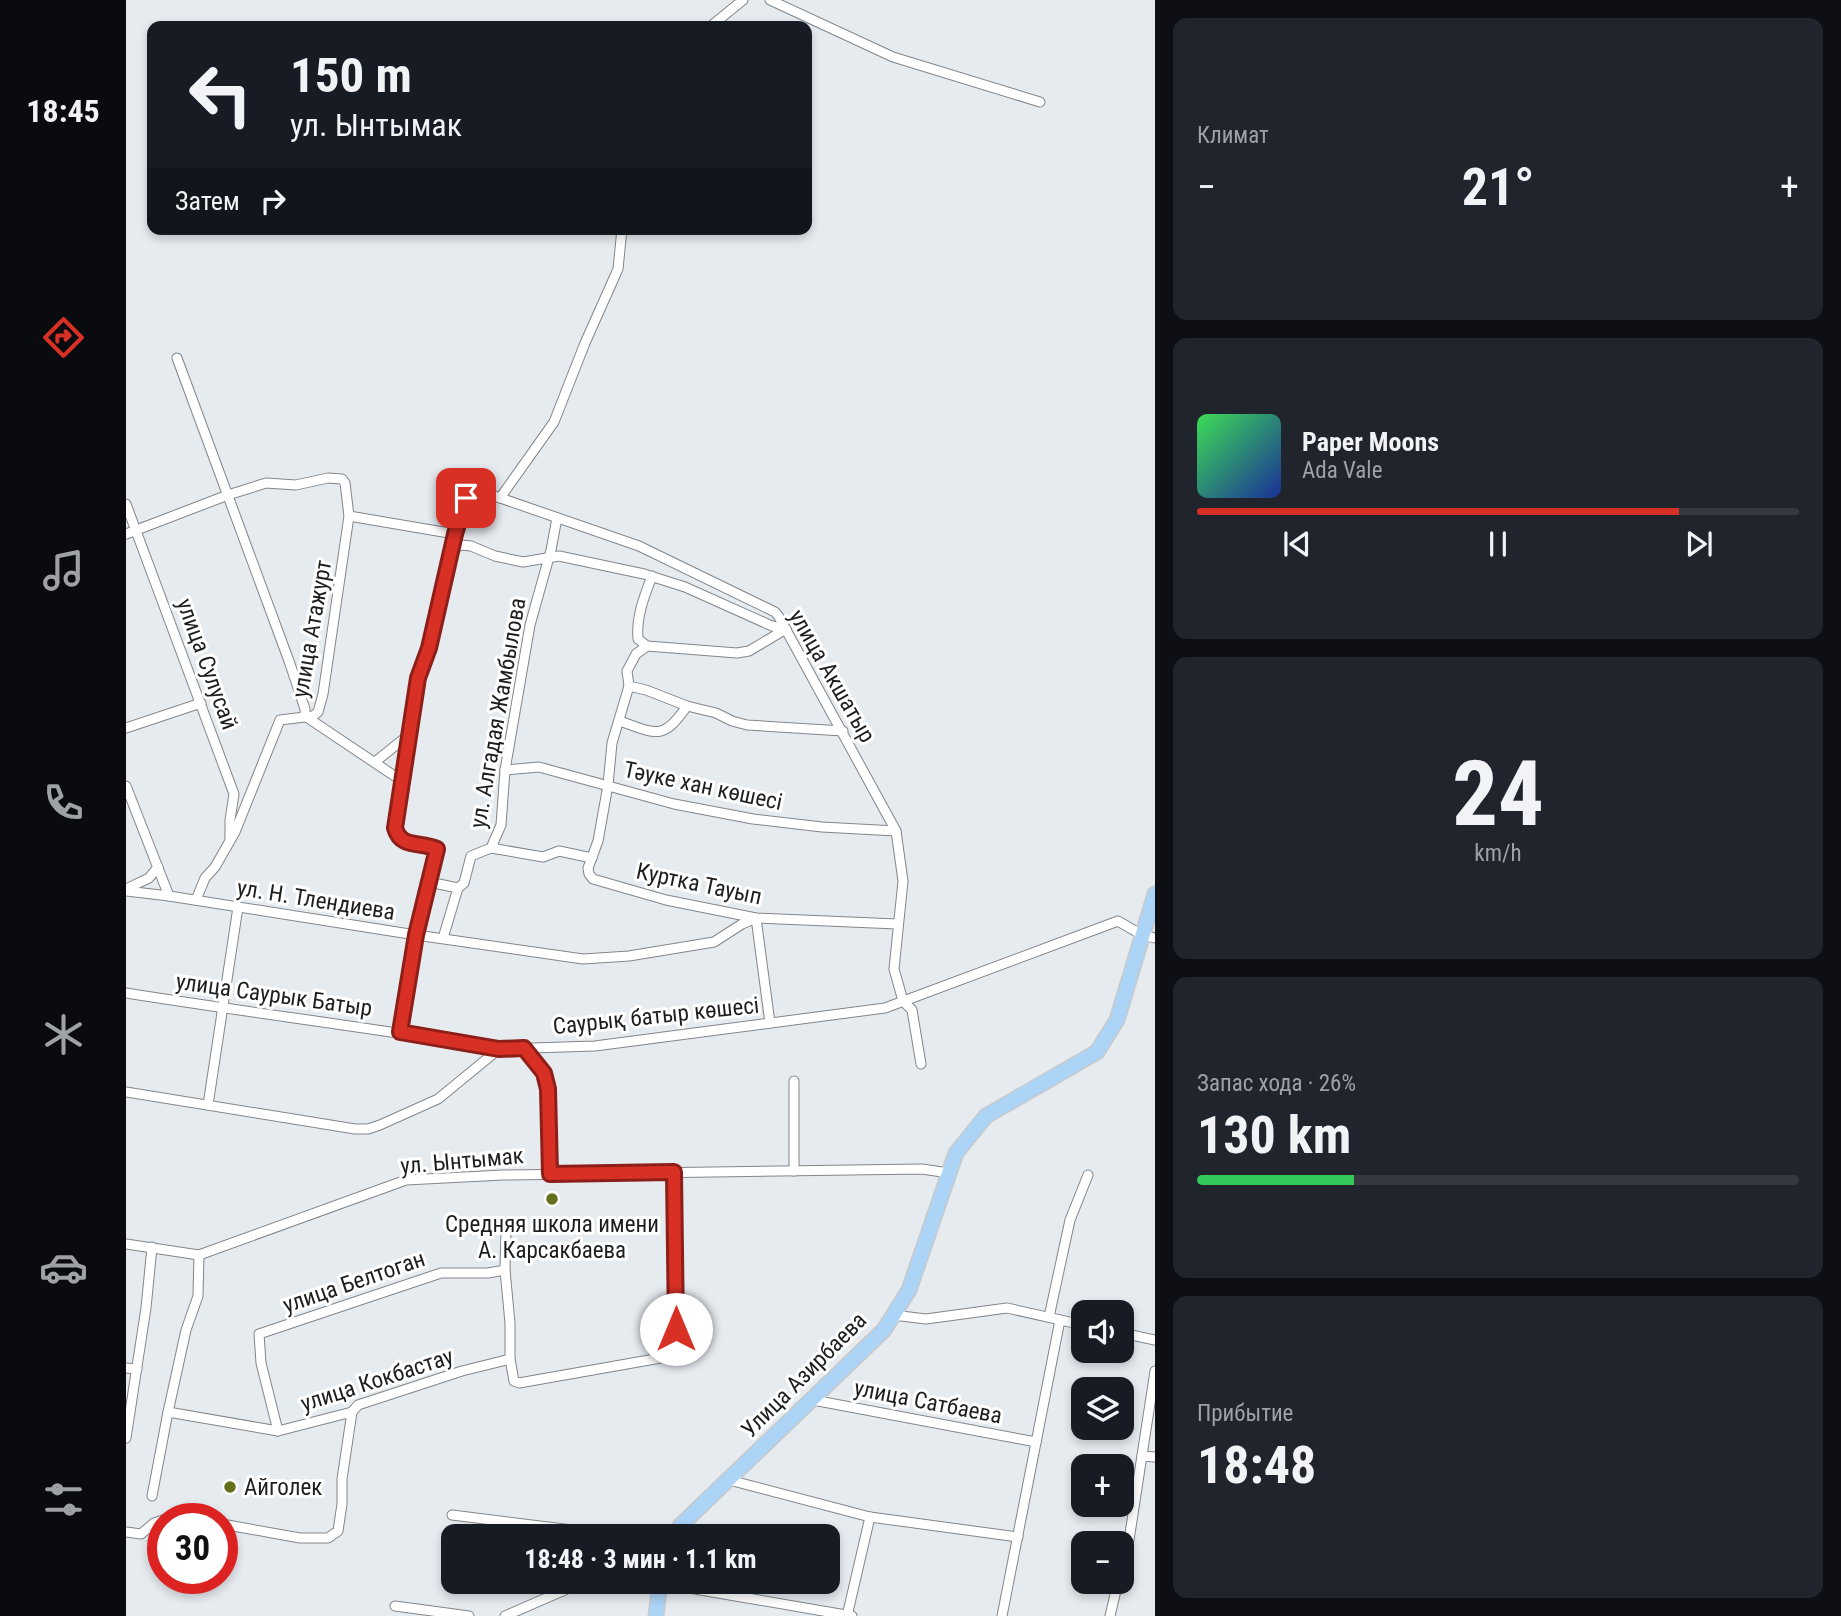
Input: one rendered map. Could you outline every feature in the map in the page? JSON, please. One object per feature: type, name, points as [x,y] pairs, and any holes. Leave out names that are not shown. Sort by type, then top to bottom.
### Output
[{"type":"main road","name":"Улица Азирбаева","points":[[683,1524],[884,1329],[909,1290],[956,1153],[986,1116],[1097,1052],[1117,1020],[1149,937],[1155,894]]},
{"type":"main road","points":[[656,1616],[659,1594]]},
{"type":"street","points":[[717,21],[743,0]]},
{"type":"street","points":[[771,0],[893,57],[1040,102]]},
{"type":"street","points":[[500,498],[554,422],[618,269],[621,235]]},
{"type":"street","points":[[177,358],[289,661],[305,716],[402,782]]},
{"type":"street","name":"улица Атажурт","points":[[196,900],[205,878],[215,867],[230,840],[280,720],[313,716],[318,712],[323,694],[349,516],[345,483],[342,480],[328,478],[296,485],[266,483],[228,495]]},
{"type":"street","name":"улица Акшатыр","points":[[455,534],[466,498],[468,495],[483,492],[639,546],[775,612],[896,831],[903,881],[894,969],[903,1001],[912,1010],[921,1064]]},
{"type":"street","points":[[126,534],[228,495]]},
{"type":"street","name":"улица Сулусай","points":[[126,504],[234,794],[230,840]]},
{"type":"street","points":[[349,516],[455,534],[429,648],[418,678],[395,828],[402,841],[437,849],[416,935],[400,1032]]},
{"type":"street","name":"ул. Алгадая Жамбылова","points":[[443,938],[458,888],[464,883],[471,856],[491,848],[501,824],[505,770],[530,625],[558,518]]},
{"type":"street","points":[[451,550],[461,545],[471,546],[495,556],[523,562],[559,556],[653,576],[685,587],[772,626],[786,629]]},
{"type":"street","points":[[653,576],[643,598],[637,626],[638,639],[647,646],[737,653],[749,651],[786,629]]},
{"type":"street","points":[[491,848],[542,857],[559,851],[592,858],[598,841],[608,785],[612,743],[629,686],[627,671],[636,654],[647,646]]},
{"type":"street","points":[[629,686],[747,725],[843,731]]},
{"type":"street","points":[[126,728],[201,703]]},
{"type":"street","points":[[620,721],[656,734],[667,729],[687,706]]},
{"type":"street","points":[[375,762],[411,733]]},
{"type":"street","name":"Тәуке хан көшесі","points":[[505,770],[539,767],[674,804],[753,819],[822,827],[896,831]]},
{"type":"street","points":[[126,786],[170,896]]},
{"type":"street","name":"Куртка Тауып","points":[[592,858],[588,868],[593,879],[666,900],[756,918],[897,924]]},
{"type":"street","points":[[126,890],[149,878],[158,867]]},
{"type":"street","points":[[429,883],[458,888]]},
{"type":"street","name":"ул. Н. Тлендиева","points":[[126,890],[583,959],[629,956],[714,942],[756,918]]},
{"type":"street","points":[[208,1105],[238,907]]},
{"type":"street","points":[[756,918],[771,1023]]},
{"type":"street","name":"Саурық батыр көшесі","points":[[499,1049],[595,1046],[885,1008],[1118,921],[1149,937]]},
{"type":"street","name":"улица Саурык Батыр","points":[[126,993],[223,1009],[400,1032],[499,1049]]},
{"type":"street","points":[[524,1048],[544,1073],[548,1089],[550,1174]]},
{"type":"street","points":[[126,1092],[368,1129],[438,1099],[499,1049]]},
{"type":"street","points":[[794,1081],[794,1171]]},
{"type":"street","name":"ул. Ынтымак","points":[[199,1255],[406,1180],[674,1172],[922,1169],[949,1173]]},
{"type":"street","points":[[506,1230],[505,1270],[510,1359],[514,1381],[519,1383],[672,1356],[676,1351],[674,1172]]},
{"type":"street","points":[[1049,1317],[1070,1220],[1088,1175]]},
{"type":"street","points":[[126,1244],[199,1255],[198,1296],[186,1330],[167,1412],[152,1496]]},
{"type":"street","points":[[126,1438],[152,1247]]},
{"type":"street","name":"улица Белтоган","points":[[278,1431],[264,1375],[259,1335],[441,1273],[488,1273],[505,1270]]},
{"type":"street","points":[[893,1315],[926,1319],[1007,1308],[1071,1322]]},
{"type":"street","points":[[1002,1616],[1060,1320]]},
{"type":"street","points":[[1134,1336],[1155,1340]]},
{"type":"street","name":"улица Кокбастау","points":[[167,1412],[278,1431],[352,1412],[359,1405],[462,1371],[510,1359]]},
{"type":"street","points":[[126,1368],[137,1369]]},
{"type":"street","points":[[1130,1531],[1155,1371]]},
{"type":"street","name":"улица Сатбаева","points":[[813,1400],[1036,1442]]},
{"type":"street","points":[[238,1527],[300,1538],[328,1538],[338,1531],[342,1479],[352,1412]]},
{"type":"street","points":[[1142,1457],[1155,1457]]},
{"type":"street","points":[[729,1480],[870,1517],[1018,1537]]},
{"type":"street","points":[[452,1515],[524,1524]]},
{"type":"street","points":[[723,1594],[849,1616],[870,1517]]},
{"type":"street","points":[[126,1532],[141,1534],[147,1529]]},
{"type":"street","points":[[505,1616],[555,1594]]},
{"type":"street","points":[[1110,1616],[1115,1594]]},
{"type":"street","points":[[395,1605],[469,1616]]},
{"type":"place","name":"Средняя школа имени А. Карсакбаева","points":[[552,1199]]},
{"type":"place","name":"Айголек","points":[[230,1487]]},
{"type":"route","points":[[466,498],[429,648],[420,668],[395,828],[402,841],[437,849],[416,935],[400,1032],[499,1049],[524,1048],[544,1073],[548,1089],[550,1174],[674,1172],[676,1329]]}]
